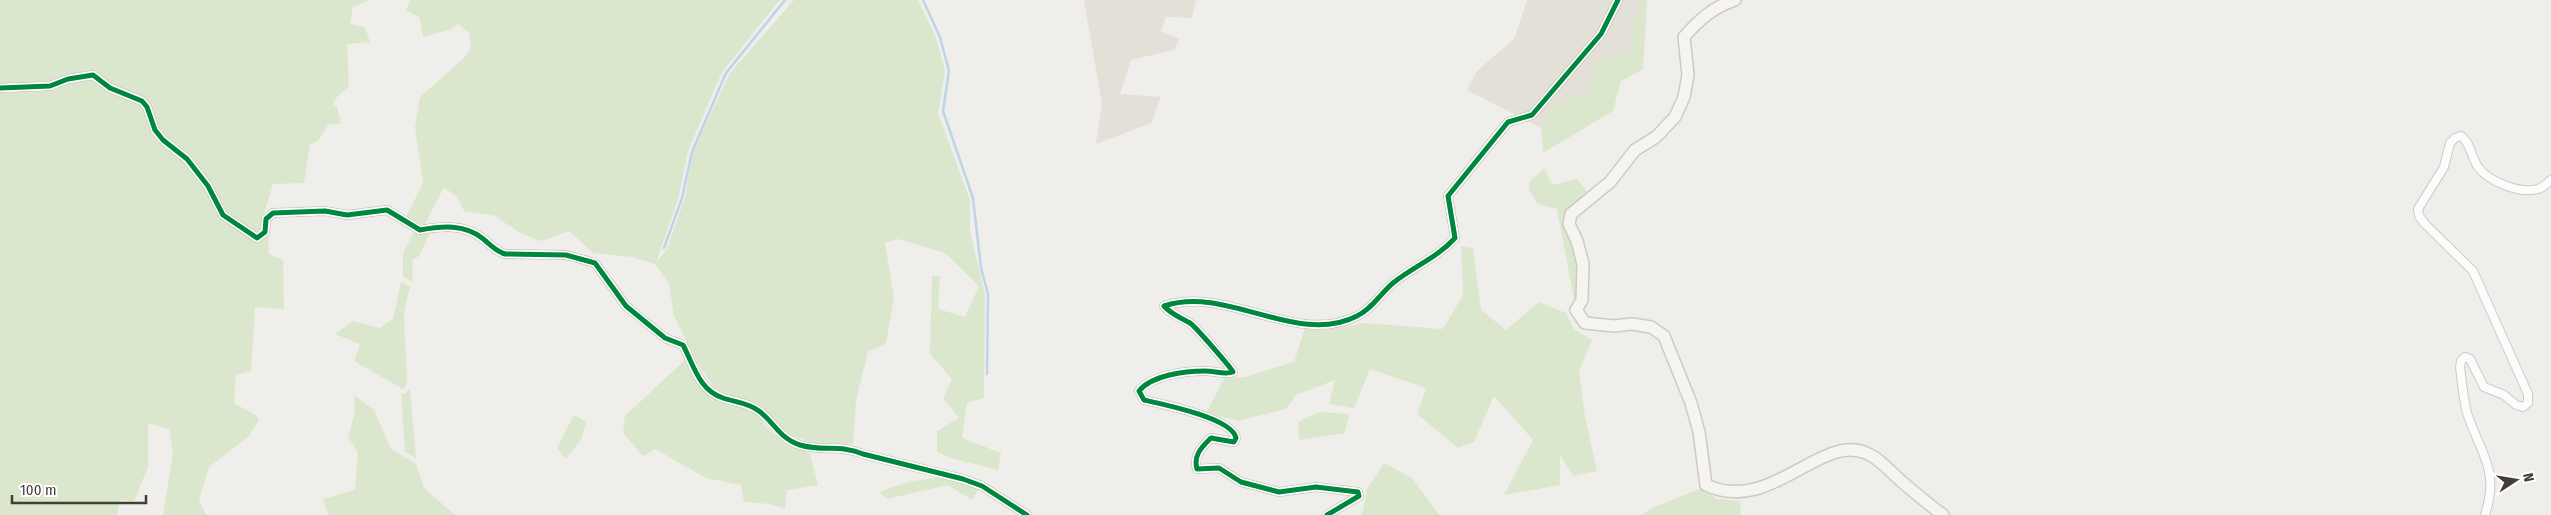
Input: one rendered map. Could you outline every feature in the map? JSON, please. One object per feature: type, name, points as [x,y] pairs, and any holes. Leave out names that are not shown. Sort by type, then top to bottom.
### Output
[{"type":"street","points":[[1327,515],[1354,501],[1359,496],[1358,492],[1316,487],[1279,492],[1241,482],[1219,468],[1197,469],[1195,462],[1197,453],[1211,438],[1234,442],[1236,434],[1229,428],[1195,413],[1144,400],[1139,391],[1144,384],[1185,373],[1206,371],[1233,372],[1232,368],[1190,323],[1170,312],[1164,306],[1173,303],[1212,304],[1245,308],[1313,326],[1329,326],[1360,315],[1392,284],[1446,247],[1454,238],[1448,196],[1508,122],[1532,115],[1602,34],[1618,0]]},
{"type":"street","points":[[1735,0],[1722,4],[1700,19],[1684,37],[1688,75],[1684,97],[1675,118],[1656,137],[1635,150],[1610,182],[1571,214],[1569,224],[1577,241],[1583,264],[1582,300],[1576,310],[1585,323],[1614,326],[1632,324],[1651,327],[1664,336],[1691,403],[1699,432],[1706,484],[1719,492],[1734,495],[1770,488],[1787,480],[1820,459],[1836,453],[1864,452],[1879,461],[1943,515]]},
{"type":"street","points":[[0,88],[50,86],[68,79],[93,75],[110,88],[142,101],[147,107],[155,130],[163,140],[187,159],[208,186],[223,215],[258,238],[264,232],[266,219],[273,213],[325,211],[347,215],[387,210],[420,230],[444,226],[476,234],[497,252],[505,254],[566,255],[595,263],[626,306],[654,330],[682,345],[698,379],[707,389],[716,395],[749,405],[760,411],[785,439],[801,446],[852,449],[963,479],[982,486],[1027,515]]},
{"type":"street","points":[[2485,515],[2491,478],[2486,454],[2466,410],[2460,367],[2461,360],[2465,358],[2470,359],[2484,387],[2504,395],[2516,405],[2523,407],[2528,403],[2528,394],[2473,271],[2425,224],[2419,216],[2418,209],[2444,168],[2450,143],[2455,138],[2461,136],[2466,139],[2477,166],[2485,175],[2504,186],[2535,190],[2551,180]]},
{"type":"shaded area","points":[[1084,0],[1196,0],[1192,18],[1166,17],[1161,31],[1179,39],[1174,50],[1131,60],[1120,94],[1161,97],[1151,123],[1096,144],[1102,104]]},
{"type":"shaded area","points":[[1527,0],[1639,0],[1639,13],[1631,24],[1633,48],[1596,65],[1586,92],[1552,108],[1541,128],[1467,90],[1477,71],[1514,39]]},
{"type":"green space","points":[[0,0],[370,0],[353,7],[350,24],[365,27],[370,42],[347,44],[349,86],[334,100],[333,104],[337,107],[341,123],[328,125],[318,141],[310,144],[304,183],[273,184],[263,217],[262,230],[257,235],[225,214],[217,198],[157,130],[150,106],[109,84],[94,70],[87,70],[42,84],[0,84]]},
{"type":"green space","points":[[410,0],[780,0],[722,72],[688,151],[678,199],[656,263],[667,249],[685,197],[693,152],[730,73],[794,0],[918,0],[937,40],[945,72],[938,113],[970,200],[970,231],[985,294],[984,398],[967,403],[962,438],[1001,453],[998,470],[954,459],[937,452],[937,431],[959,418],[943,398],[952,379],[930,354],[932,276],[940,276],[938,309],[965,317],[979,286],[945,253],[898,239],[885,243],[894,298],[886,343],[868,352],[856,400],[853,444],[817,444],[790,435],[754,402],[725,394],[714,387],[698,364],[674,316],[669,284],[655,264],[632,257],[593,253],[569,231],[542,241],[520,233],[495,216],[464,211],[457,197],[444,187],[425,224],[417,224],[406,217],[423,183],[415,127],[420,97],[465,57],[471,48],[469,33],[458,24],[449,30],[423,37],[420,18],[406,10]]},
{"type":"green space","points":[[1639,0],[1647,0],[1643,69],[1621,81],[1613,111],[1543,153],[1541,128],[1552,108],[1586,92],[1596,65],[1633,48],[1631,24],[1639,13]]},
{"type":"green space","points":[[89,79],[112,94],[142,106],[150,124],[207,187],[221,217],[245,235],[259,241],[268,231],[269,254],[283,260],[284,309],[255,307],[251,371],[236,375],[234,403],[257,416],[259,420],[249,436],[209,467],[199,500],[206,515],[163,515],[173,453],[169,429],[148,423],[148,467],[134,501],[120,500],[117,515],[0,515],[0,93],[54,91],[68,84]]},
{"type":"green space","points":[[1544,169],[1553,185],[1577,179],[1588,193],[1569,211],[1579,270],[1578,293],[1575,305],[1557,209],[1538,204],[1529,190],[1530,181]]},
{"type":"green space","points":[[431,231],[419,256],[412,260],[413,282],[403,277],[403,253],[414,232],[421,234]]},
{"type":"green space","points":[[1461,246],[1473,248],[1481,310],[1506,330],[1539,302],[1566,313],[1574,329],[1592,340],[1579,372],[1585,416],[1597,471],[1573,476],[1560,455],[1560,485],[1504,495],[1533,440],[1494,396],[1474,442],[1458,448],[1417,414],[1426,388],[1370,369],[1354,408],[1329,404],[1335,380],[1296,395],[1286,409],[1238,421],[1206,413],[1224,379],[1245,377],[1294,362],[1305,328],[1336,329],[1364,323],[1443,329],[1463,295]]},
{"type":"green space","points":[[401,282],[410,287],[404,313],[407,383],[403,389],[354,361],[360,344],[335,334],[353,321],[380,328],[393,319]]},
{"type":"green space","points":[[687,358],[704,391],[717,399],[742,406],[757,413],[765,426],[782,441],[810,454],[818,485],[787,490],[785,509],[770,504],[744,502],[741,485],[706,478],[655,449],[643,456],[623,433],[625,416]]},
{"type":"green space","points":[[410,389],[416,459],[405,451],[401,394]]},
{"type":"green space","points":[[354,395],[374,410],[391,449],[416,464],[424,488],[455,515],[328,515],[323,499],[355,490],[358,452],[348,437],[355,412]]},
{"type":"green space","points":[[1319,412],[1349,414],[1345,433],[1299,440],[1298,422]]},
{"type":"green space","points":[[574,415],[586,422],[582,438],[566,459],[557,448]]},
{"type":"green space","points":[[1384,463],[1412,478],[1439,515],[1362,515],[1367,489]]},
{"type":"green space","points":[[944,476],[965,482],[978,490],[972,500],[948,485],[887,499],[879,492],[908,482]]},
{"type":"green space","points":[[1702,488],[1717,499],[1740,501],[1741,515],[1641,515],[1654,507]]},
{"type":"waterway","points":[[664,248],[682,198],[692,152],[726,73],[785,0]]},
{"type":"waterway","points":[[923,0],[940,37],[949,71],[943,111],[973,198],[981,268],[988,294],[987,374]]},
{"type":"cycle path","points":[[1327,515],[1359,496],[1358,492],[1316,487],[1279,492],[1241,482],[1219,468],[1197,469],[1197,455],[1204,445],[1211,438],[1234,442],[1236,438],[1232,431],[1210,418],[1144,400],[1139,391],[1152,381],[1169,375],[1197,371],[1233,372],[1190,323],[1173,314],[1164,306],[1188,302],[1213,303],[1286,321],[1311,325],[1334,324],[1362,313],[1393,283],[1441,251],[1455,238],[1448,196],[1508,122],[1532,115],[1601,34],[1618,0]]},
{"type":"cycle path","points":[[0,88],[50,86],[68,79],[93,75],[110,88],[142,101],[147,107],[155,130],[163,140],[187,159],[208,186],[223,215],[257,238],[265,232],[266,219],[273,213],[325,211],[347,215],[387,210],[420,230],[445,227],[468,230],[475,233],[501,253],[566,255],[595,263],[626,306],[665,338],[683,345],[698,376],[708,389],[723,398],[755,408],[787,439],[808,447],[847,449],[963,479],[982,486],[1027,515]]}]
